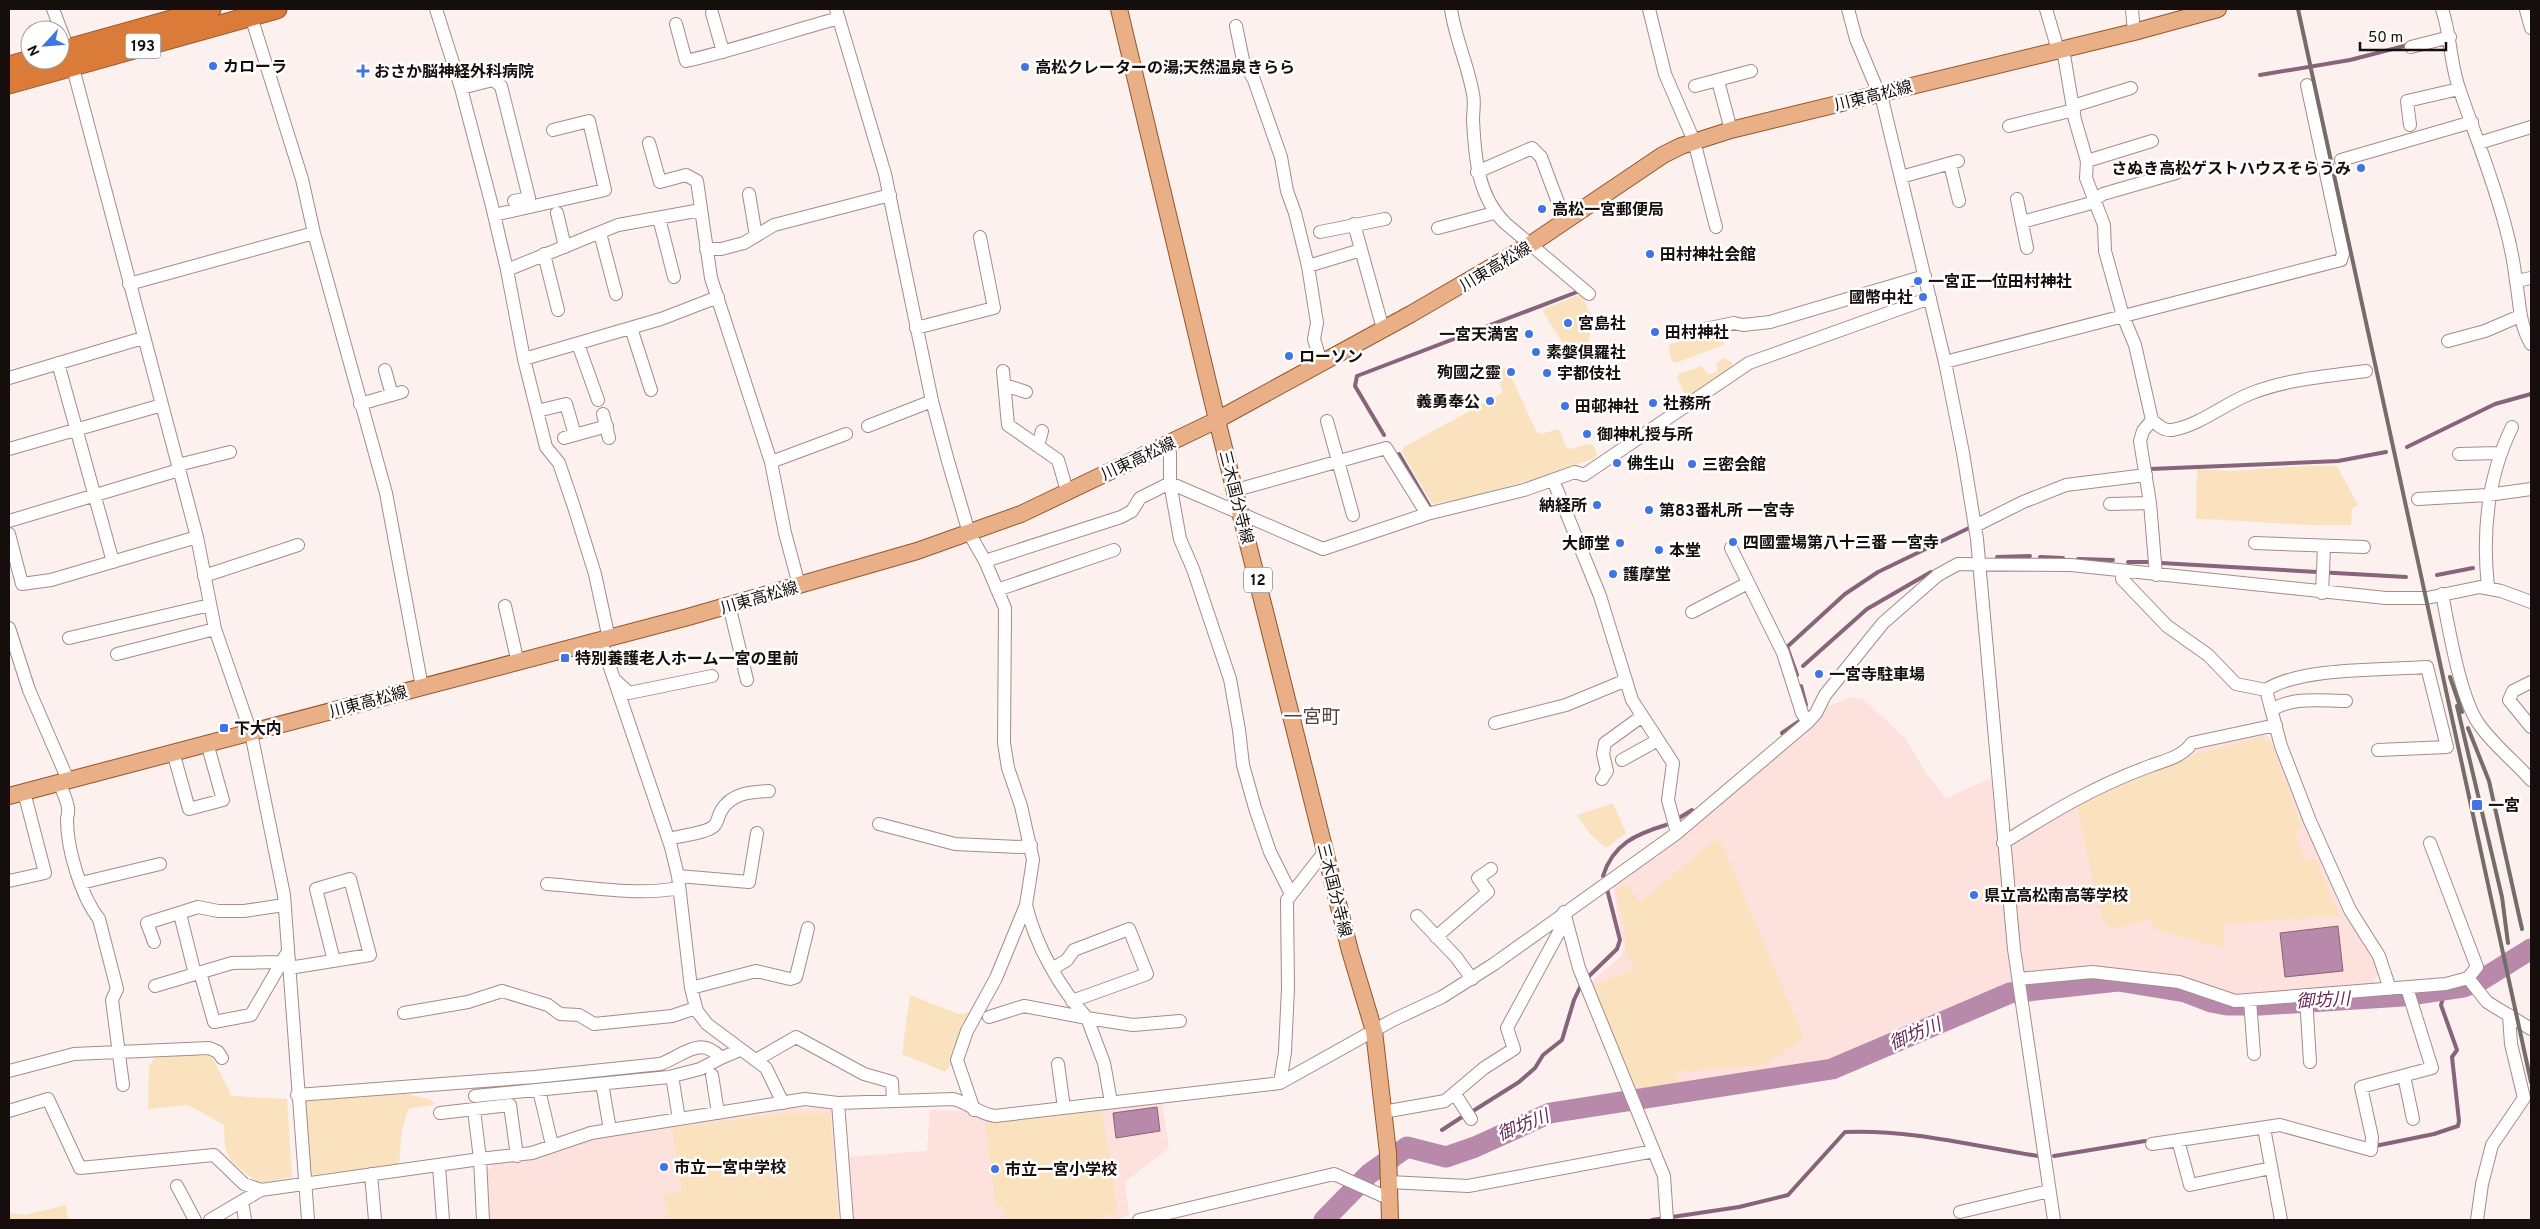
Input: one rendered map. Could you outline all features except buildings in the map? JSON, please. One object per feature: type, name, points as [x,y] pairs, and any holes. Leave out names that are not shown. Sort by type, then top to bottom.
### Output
[{"type":"highway","name":"193","points":[[70,55],[211,9]]},
{"type":"highway","name":"193","points":[[70,55],[250,12],[277,9]]},
{"type":"highway","name":"193","points":[[9,84],[38,70]]},
{"type":"main road","name":"三木国分寺線","points":[[1119,9],[1217,420],[1350,951],[1374,1031],[1388,1153],[1390,1220]]},
{"type":"main road","name":"川東高松線","points":[[16,794],[605,640],[916,551],[969,533],[1021,514],[1217,420],[1383,329],[1531,244],[1663,155],[1694,141],[1880,93],[2134,32],[2213,10]]},
{"type":"street","points":[[436,9],[461,88],[493,210],[524,359],[546,447],[559,463],[595,574],[605,640],[614,680],[668,839],[679,882],[691,988],[696,1008],[707,1024],[766,1068],[783,1103]]},
{"type":"street","points":[[1452,9],[1474,96],[1477,172],[1484,194],[1494,213],[1589,294]]},
{"type":"street","points":[[1649,9],[1665,74],[1694,141],[1716,227]]},
{"type":"street","points":[[1848,9],[1856,39],[1880,93],[1901,177],[1945,362],[1975,526],[2003,843],[2019,980],[2054,1220]]},
{"type":"street","points":[[2046,9],[2061,50],[2073,108],[2087,161],[2086,178],[2104,225],[2105,251],[2123,316],[2135,345],[2152,420],[2162,429],[2171,430],[2220,411],[2251,393],[2316,378],[2366,372]]},
{"type":"street","points":[[2132,9],[2134,32]]},
{"type":"street","points":[[2442,9],[2450,37],[2459,89],[2472,122],[2522,280],[2520,316],[2524,331],[2531,344]]},
{"type":"street","points":[[2526,10],[2531,28]]},
{"type":"street","points":[[250,12],[302,179],[314,233],[386,493],[422,687]]},
{"type":"street","points":[[712,13],[723,52]]},
{"type":"street","points":[[676,24],[686,61],[723,52],[838,13],[890,195],[932,401],[969,533],[985,561],[1005,608],[1004,744],[1008,768],[1021,806],[1034,860],[1026,905],[996,978],[967,1031],[957,1060],[974,1110]]},
{"type":"street","points":[[1236,26],[1243,60],[1254,80],[1281,157],[1287,191],[1295,212],[1308,266],[1317,323],[1314,339],[1321,363]]},
{"type":"street","points":[[2411,47],[2450,37]]},
{"type":"street","points":[[70,67],[197,537],[215,629],[251,732],[284,905],[286,961],[308,1220]]},
{"type":"street","points":[[1695,86],[1750,71]]},
{"type":"street","points":[[461,88],[493,80],[501,86],[529,198],[493,210]]},
{"type":"street","points":[[1718,81],[1731,130]]},
{"type":"street","points":[[1945,362],[2341,260],[2343,253],[2307,86]]},
{"type":"street","points":[[2009,126],[2073,108],[2131,88]]},
{"type":"street","points":[[2410,126],[2407,102],[2459,89]]},
{"type":"street","points":[[493,210],[605,190],[589,121],[553,130]]},
{"type":"street","points":[[2341,160],[2472,122]]},
{"type":"street","points":[[2479,144],[2531,127]]},
{"type":"street","points":[[2087,161],[2152,141]]},
{"type":"street","points":[[650,143],[660,182],[686,175],[697,182],[706,249],[718,297],[771,462],[785,533],[799,585]]},
{"type":"street","points":[[1477,172],[1532,148],[1541,158],[1565,221]]},
{"type":"street","points":[[1901,177],[1954,163],[1959,201]]},
{"type":"street","points":[[2022,222],[2088,204],[2103,194],[2176,172]]},
{"type":"street","points":[[749,194],[756,236]]},
{"type":"street","points":[[706,249],[721,249],[744,243],[774,225],[890,195]]},
{"type":"street","points":[[2016,199],[2027,248]]},
{"type":"street","points":[[507,270],[618,225],[701,210]]},
{"type":"street","points":[[557,213],[565,247]]},
{"type":"street","points":[[1438,228],[1494,213]]},
{"type":"street","points":[[659,218],[674,277]]},
{"type":"street","points":[[1320,232],[1385,219]]},
{"type":"street","points":[[1354,224],[1383,329]]},
{"type":"street","points":[[600,232],[616,294]]},
{"type":"street","points":[[129,284],[314,233]]},
{"type":"street","points":[[916,328],[994,308],[980,238]]},
{"type":"street","points":[[1308,266],[1361,250]]},
{"type":"street","points":[[544,254],[558,310]]},
{"type":"street","points":[[1695,331],[1734,322],[1743,325],[1770,322],[1925,276]]},
{"type":"street","points":[[524,359],[631,328],[718,297]]},
{"type":"street","points":[[985,561],[1121,517],[1132,511],[1140,498],[1170,483],[1323,549],[1427,514],[1553,480],[1575,472],[1584,475],[1749,364],[1930,298]]},
{"type":"street","points":[[2448,341],[2485,331],[2520,316]]},
{"type":"street","points":[[631,328],[651,390]]},
{"type":"street","points":[[9,378],[144,338]]},
{"type":"street","points":[[578,344],[598,400]]},
{"type":"street","points":[[58,363],[113,562]]},
{"type":"street","points":[[360,404],[397,393],[384,370]]},
{"type":"street","points":[[1003,371],[1008,425],[1058,460],[1067,491]]},
{"type":"street","points":[[1005,385],[1026,392]]},
{"type":"street","points":[[868,426],[932,401]]},
{"type":"street","points":[[537,411],[566,404],[570,436],[606,426]]},
{"type":"street","points":[[9,449],[162,405]]},
{"type":"street","points":[[1328,420],[1353,516]]},
{"type":"street","points":[[2152,420],[2143,431],[2140,441],[2150,503],[2156,575]]},
{"type":"street","points":[[2488,587],[2484,554],[2488,496],[2499,453],[2512,427]]},
{"type":"street","points":[[1038,446],[1042,431]]},
{"type":"street","points":[[771,462],[846,434]]},
{"type":"street","points":[[1167,445],[1170,453],[1170,483],[1180,539],[1193,569],[1230,679],[1240,730],[1243,765],[1255,808],[1270,852],[1291,894]]},
{"type":"street","points":[[1236,490],[1386,448],[1427,514]]},
{"type":"street","points":[[9,521],[230,452]]},
{"type":"street","points":[[2459,454],[2499,453]]},
{"type":"street","points":[[1975,526],[2023,502],[2066,485],[2146,475]]},
{"type":"street","points":[[1553,480],[1600,596],[1624,681],[1641,717],[1673,763],[1668,800],[1677,833]]},
{"type":"street","points":[[2418,499],[2488,496],[2531,489]]},
{"type":"street","points":[[2110,504],[2150,503]]},
{"type":"street","points":[[9,534],[22,584],[50,580],[197,537]]},
{"type":"street","points":[[2255,543],[2364,547]]},
{"type":"street","points":[[204,576],[298,545]]},
{"type":"street","points":[[2322,593],[2324,547]]},
{"type":"street","points":[[1731,548],[1783,653],[1802,712],[1808,722]]},
{"type":"street","points":[[997,590],[1114,550]]},
{"type":"street","points":[[210,1220],[261,1190],[480,1159],[517,1156],[590,1133],[805,1100],[838,1103],[953,1099],[962,1101],[983,1114],[995,1116],[1280,1083],[1374,1031],[1421,1009],[1472,979],[1565,915],[1677,833],[1808,722],[1816,713],[1825,695],[1883,623],[1946,570],[1958,564],[2071,565],[2322,593],[2408,599],[2469,588],[2488,587],[2531,602]]},
{"type":"street","points":[[2123,571],[2122,580],[2167,626],[2208,655],[2236,684],[2266,690],[2278,681],[2308,675],[2426,667],[2447,747],[2378,750]]},
{"type":"street","points":[[1692,612],[1748,583]]},
{"type":"street","points":[[2442,594],[2452,646],[2473,715],[2480,726],[2531,780]]},
{"type":"street","points":[[729,605],[747,680]]},
{"type":"street","points":[[69,638],[210,606]]},
{"type":"street","points":[[505,606],[518,663]]},
{"type":"street","points":[[9,628],[28,690],[64,781],[71,848],[81,883],[92,910],[99,918],[117,989],[112,1000],[123,1085]]},
{"type":"street","points":[[117,654],[215,629]]},
{"type":"street","points":[[614,680],[629,693],[712,676]]},
{"type":"street","points":[[1495,723],[1566,705],[1624,681]]},
{"type":"street","points":[[2531,682],[2513,691],[2509,700],[2531,727]]},
{"type":"street","points":[[2266,690],[2281,746],[2310,821],[2350,910],[2379,956],[2390,989]]},
{"type":"street","points":[[2272,710],[2282,704],[2299,701],[2346,701]]},
{"type":"street","points":[[1602,779],[1606,777],[1607,771],[1603,754],[1605,743],[1641,717]]},
{"type":"street","points":[[2003,843],[2077,797],[2114,779],[2184,753],[2192,743],[2276,726]]},
{"type":"street","points":[[1622,760],[1658,740]]},
{"type":"street","points":[[173,752],[189,808],[223,800],[207,743]]},
{"type":"street","points":[[668,839],[709,829],[716,825],[726,802],[733,798],[746,793],[769,791]]},
{"type":"street","points":[[9,881],[45,873],[16,794]]},
{"type":"street","points":[[879,824],[955,844],[1031,845]]},
{"type":"street","points":[[547,884],[617,890],[669,890],[679,882],[749,882],[756,833]]},
{"type":"street","points":[[2430,843],[2477,967],[2471,981]]},
{"type":"street","points":[[1280,1083],[1285,1052],[1288,988],[1287,900],[1325,850]]},
{"type":"street","points":[[81,883],[160,864]]},
{"type":"street","points":[[1436,937],[1488,892],[1478,878],[1491,869]]},
{"type":"street","points":[[155,986],[232,963],[334,961],[370,955],[350,879],[316,889],[334,961]]},
{"type":"street","points":[[154,942],[147,923],[180,914],[198,906],[218,911],[244,911],[284,905]]},
{"type":"street","points":[[1026,905],[1029,919],[1052,969],[1072,1001],[1087,1018],[1104,1063],[1111,1102]]},
{"type":"street","points":[[180,914],[214,1022],[251,1015],[286,961]]},
{"type":"street","points":[[1383,1112],[1444,1101],[1455,1094],[1484,1068],[1514,1049],[1507,1028],[1565,915]]},
{"type":"street","points":[[1565,915],[1579,968],[1664,1176],[1667,1217]]},
{"type":"street","points":[[1417,916],[1456,957],[1472,979]]},
{"type":"street","points":[[691,988],[756,971],[790,979],[796,977],[808,928]]},
{"type":"street","points":[[1052,969],[1067,960],[1074,950],[1129,929],[1147,974],[1072,1001]]},
{"type":"street","points":[[2019,980],[2092,972],[2179,982],[2251,1005],[2306,1001],[2390,989],[2409,993],[2446,984],[2471,981]]},
{"type":"street","points":[[2471,981],[2486,1002],[2529,1025]]},
{"type":"street","points":[[404,1013],[468,1002],[502,991],[548,1005],[560,1014],[579,1015],[594,1024],[672,1016],[696,1008]]},
{"type":"street","points":[[2152,1144],[2280,1125],[2371,1150],[2372,1137],[2360,1087],[2432,1068],[2409,993]]},
{"type":"street","points":[[2306,1001],[2310,1062]]},
{"type":"street","points":[[2251,1005],[2254,1054]]},
{"type":"street","points":[[989,1017],[1024,1006],[1133,1025],[1180,1021]]},
{"type":"street","points":[[2477,1220],[2482,1184],[2492,1145],[2524,1098],[2511,1044],[2509,1015]]},
{"type":"street","points":[[756,1060],[796,1037],[864,1074],[892,1082],[893,1100]]},
{"type":"street","points":[[9,1071],[74,1054],[210,1048],[218,1052],[222,1058]]},
{"type":"street","points":[[297,1094],[535,1076],[660,1064],[672,1060],[682,1050],[704,1048],[714,1050],[721,1058]]},
{"type":"street","points":[[475,1096],[669,1077],[700,1069],[740,1050]]},
{"type":"street","points":[[1058,1064],[1064,1108]]},
{"type":"street","points":[[712,1075],[718,1113]]},
{"type":"street","points":[[2404,1076],[2413,1119]]},
{"type":"street","points":[[673,1082],[679,1119]]},
{"type":"street","points":[[603,1089],[610,1130]]},
{"type":"street","points":[[539,1090],[552,1145]]},
{"type":"street","points":[[1455,1094],[1471,1119]]},
{"type":"street","points":[[9,1111],[48,1099],[80,1168],[214,1154],[244,1184],[261,1190]]},
{"type":"street","points":[[838,1103],[847,1220]]},
{"type":"street","points":[[440,1113],[510,1105],[517,1156]]},
{"type":"street","points":[[474,1110],[480,1159],[483,1220]]},
{"type":"street","points":[[2264,1128],[2281,1220]]},
{"type":"street","points":[[2178,1140],[2190,1185],[2271,1168]]},
{"type":"street","points":[[1389,1177],[1468,1186],[1654,1151]]},
{"type":"street","points":[[440,1166],[444,1220]]},
{"type":"street","points":[[371,1174],[376,1220]]},
{"type":"street","points":[[1139,1220],[1334,1174],[1348,1179],[1361,1188],[1390,1199]]},
{"type":"street","points":[[177,1186],[195,1220]]},
{"type":"street","points":[[1960,1212],[2049,1191]]},
{"type":"street","points":[[242,1201],[245,1220]]},
{"type":"shaded area","points":[[1578,295],[1582,296],[1593,320],[1588,346],[1573,353],[1568,352],[1543,312],[1544,309]]},
{"type":"shaded area","points":[[1719,331],[1724,345],[1675,363],[1672,361],[1668,346],[1670,344]]},
{"type":"shaded area","points":[[1723,358],[1732,362],[1732,368],[1689,395],[1684,393],[1677,378],[1679,374],[1702,366],[1709,375],[1718,371],[1716,363]]},
{"type":"shaded area","points":[[1505,368],[1508,370],[1537,433],[1542,434],[1557,429],[1560,431],[1566,447],[1571,449],[1589,444],[1593,445],[1597,455],[1595,458],[1540,477],[1467,498],[1432,504],[1402,452],[1404,447],[1501,394],[1502,390],[1496,372]]},
{"type":"shaded area","points":[[2337,466],[2358,505],[2352,509],[2351,525],[2312,525],[2196,519],[2197,469],[2227,471]]},
{"type":"shaded area","name":"県立高松南高等学校","points":[[1852,697],[1863,699],[1906,739],[1926,773],[1946,798],[1991,778],[2000,851],[2039,825],[2118,782],[2181,761],[2182,756],[2205,745],[2264,733],[2274,741],[2339,905],[2364,943],[2379,971],[2374,983],[2236,998],[2094,968],[2015,982],[1835,1065],[1636,1095],[1589,983],[1619,958],[1624,949],[1612,884],[1824,708]]},
{"type":"shaded area","points":[[2263,737],[2272,744],[2301,825],[2296,836],[2305,860],[2315,858],[2340,916],[2224,924],[2224,948],[2153,929],[2150,919],[2113,929],[2102,921],[2076,805],[2120,784],[2192,758],[2192,755]]},
{"type":"shaded area","points":[[1613,803],[1626,833],[1606,848],[1589,833],[1577,815]]},
{"type":"shaded area","points":[[1716,839],[1723,846],[1804,1038],[1765,1065],[1675,1072],[1681,1085],[1636,1092],[1592,987],[1635,968],[1625,954],[1627,941],[1616,890],[1628,884],[1639,903]]},
{"type":"shaded area","points":[[2338,926],[2343,971],[2285,977],[2280,933]]},
{"type":"shaded area","points":[[910,995],[959,1014],[975,1012],[951,1065],[945,1072],[902,1054]]},
{"type":"shaded area","points":[[191,1055],[212,1057],[232,1096],[287,1099],[292,1177],[259,1183],[231,1160],[224,1138],[224,1125],[188,1105],[148,1109],[149,1067],[154,1058]]},
{"type":"shaded area","points":[[406,1094],[429,1099],[436,1104],[408,1109],[402,1130],[399,1164],[309,1175],[303,1100]]},
{"type":"shaded area","name":"市立一宮小学校","points":[[1162,1101],[1169,1148],[1125,1182],[1129,1215],[1115,1220],[852,1220],[847,1157],[927,1151],[930,1110],[967,1111],[987,1121]]},
{"type":"shaded area","name":"市立一宮中学校","points":[[829,1107],[834,1113],[842,1220],[490,1220],[487,1171],[493,1163],[539,1156],[580,1140],[785,1108]]},
{"type":"shaded area","points":[[1157,1107],[1160,1131],[1116,1138],[1113,1113]]},
{"type":"shaded area","points":[[1102,1111],[1118,1214],[1102,1216],[1099,1220],[1006,1220],[1003,1206],[996,1207],[985,1124]]},
{"type":"shaded area","points":[[786,1113],[830,1113],[838,1220],[669,1220],[663,1195],[682,1191],[672,1128]]},
{"type":"shaded area","points":[[66,1205],[68,1220],[9,1220],[9,1213],[25,1215]]},
{"type":"waterway","points":[[2260,75],[2350,60],[2408,45]]},
{"type":"waterway","points":[[1384,435],[1355,386],[1357,376],[1577,292]]},
{"type":"waterway","points":[[2407,447],[2495,404],[2531,394]]},
{"type":"waterway","points":[[2150,469],[2338,461],[2386,452]]},
{"type":"waterway","points":[[1399,454],[1431,509]]},
{"type":"waterway","points":[[1797,675],[1787,647],[1845,594],[1878,572],[1969,528]]},
{"type":"waterway","points":[[1997,557],[2030,556]]},
{"type":"waterway","points":[[2040,557],[2063,558]]},
{"type":"waterway","points":[[2078,559],[2113,560]]},
{"type":"waterway","points":[[2128,562],[2151,562]]},
{"type":"waterway","points":[[2161,563],[2406,577]]},
{"type":"waterway","points":[[2437,575],[2473,568]]},
{"type":"waterway","points":[[1803,666],[1867,609],[1931,572]]},
{"type":"waterway","points":[[1801,686],[1806,705]]},
{"type":"waterway","points":[[1782,733],[1801,720]]},
{"type":"waterway","points":[[1679,818],[1692,810]]},
{"type":"waterway","points":[[1603,876],[1607,865],[1619,848],[1645,832],[1666,825]]},
{"type":"waterway","points":[[1587,978],[1617,949],[1620,940],[1607,889]]},
{"type":"waterway","name":"御坊川","points":[[1324,1220],[1369,1174],[1407,1147],[1446,1157],[1475,1147],[1550,1113],[1832,1069],[2010,993],[2118,981],[2185,992],[2211,1002],[2227,1005],[2260,1005],[2403,996],[2463,987],[2478,982],[2531,949]]},
{"type":"waterway","points":[[1473,1111],[1519,1082],[1535,1068],[1543,1055],[1562,1040],[1574,1000],[1582,983]]},
{"type":"waterway","points":[[2375,1146],[2434,1134],[2458,1126],[2452,1057],[2457,1050],[2441,1005],[2445,990]]},
{"type":"waterway","points":[[1442,1130],[1465,1115]]},
{"type":"waterway","points":[[1652,1220],[1739,1207],[1788,1195],[1845,1132],[1893,1133],[1918,1136],[2038,1156]]},
{"type":"waterway","points":[[2054,1156],[2145,1141]]},
{"type":"railway","points":[[2298,9],[2531,1082]]},
{"type":"railway","points":[[2450,677],[2462,712]]},
{"type":"railway","points":[[2457,706],[2502,897],[2508,943]]},
{"type":"railway","points":[[2468,728],[2489,781],[2522,929]]},
{"type":"place","name":"カローラ","points":[[213,66]]},
{"type":"place","name":"高松クレーターの湯;天然温泉きらら","points":[[1025,67]]},
{"type":"place","name":"おさか脳神経外科病院","points":[[363,71]]},
{"type":"place","name":"さぬき高松ゲストハウスそらうみ","points":[[2361,168]]},
{"type":"place","name":"高松一宮郵便局","points":[[1542,209]]},
{"type":"place","name":"田村神社会館","points":[[1650,254]]},
{"type":"place","name":"一宮正一位田村神社","points":[[1918,281]]},
{"type":"place","name":"國幣中社","points":[[1923,297]]},
{"type":"place","name":"宮島社","points":[[1568,323]]},
{"type":"place","name":"田村神社","points":[[1655,332]]},
{"type":"place","name":"一宮天満宮","points":[[1529,334]]},
{"type":"place","name":"素媻倶羅社","points":[[1536,352]]},
{"type":"place","name":"ローソン","points":[[1289,356]]},
{"type":"place","name":"殉國之靈","points":[[1511,372]]},
{"type":"place","name":"宇都伎社","points":[[1547,373]]},
{"type":"place","name":"義勇奉公","points":[[1490,401]]},
{"type":"place","name":"社務所","points":[[1653,403]]},
{"type":"place","name":"田邨神社","points":[[1565,406]]},
{"type":"place","name":"御神札授与所","points":[[1587,434]]},
{"type":"place","name":"佛生山","points":[[1617,463]]},
{"type":"place","name":"三密会館","points":[[1692,464]]},
{"type":"place","name":"納経所","points":[[1597,505]]},
{"type":"place","name":"第83番札所 一宮寺","points":[[1649,510]]},
{"type":"place","name":"四國霊場第八十三番 一宮寺","points":[[1733,542]]},
{"type":"place","name":"大師堂","points":[[1620,543]]},
{"type":"place","name":"本堂","points":[[1659,550]]},
{"type":"place","name":"護摩堂","points":[[1613,574]]},
{"type":"place","name":"特別養護老人ホーム一宮の里前","points":[[565,658]]},
{"type":"place","name":"一宮寺駐車場","points":[[1819,674]]},
{"type":"place","name":"下大内","points":[[224,728]]},
{"type":"place","name":"一宮","points":[[2477,805]]},
{"type":"place","name":"県立高松南高等学校","points":[[1974,895]]},
{"type":"place","name":"市立一宮中学校","points":[[664,1167]]},
{"type":"place","name":"市立一宮小学校","points":[[995,1169]]},
{"type":"district","name":"一宮町","points":[[1312,716]]}]
